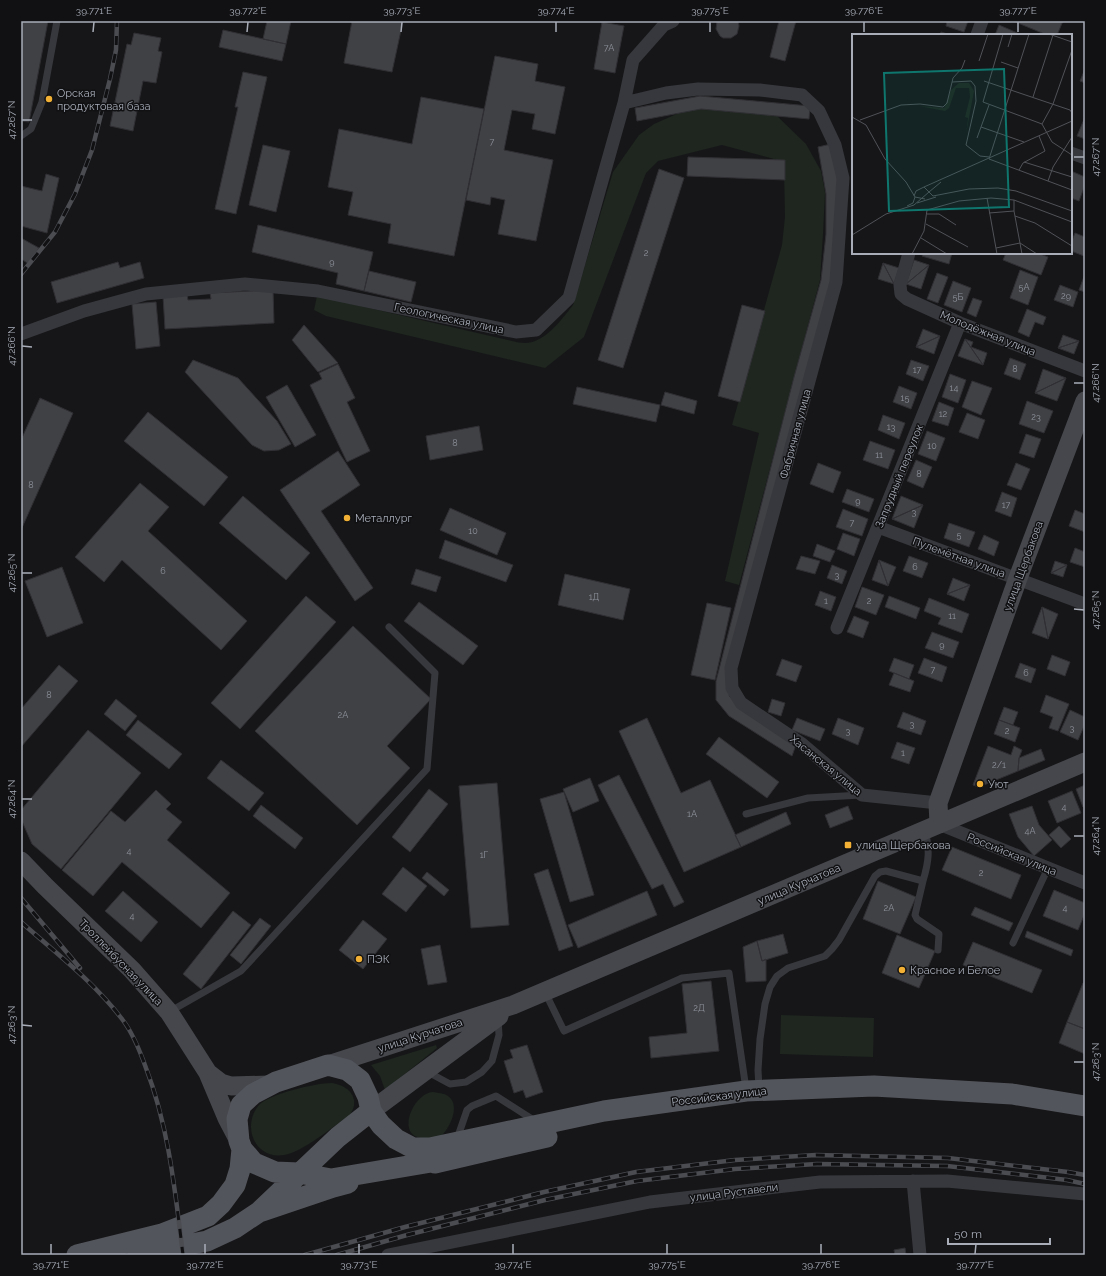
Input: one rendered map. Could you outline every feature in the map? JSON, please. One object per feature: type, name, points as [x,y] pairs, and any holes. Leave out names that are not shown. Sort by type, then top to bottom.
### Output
[{"type":"main road","points":[[77,1255],[164,1242],[207,1241],[235,1228],[259,1212],[338,1137],[371,1111],[368,1097],[360,1080],[347,1070],[328,1065],[269,1085],[253,1094],[241,1105],[237,1119],[241,1145],[240,1169],[235,1185],[222,1204],[208,1216],[164,1242],[138,1255]]},
{"type":"main road","name":"Российская улица","points":[[452,1151],[541,1124],[604,1111],[753,1091],[874,1086],[1012,1094],[1085,1106]]},
{"type":"main road","name":"Российская улица","points":[[371,1111],[381,1125],[396,1139],[414,1148],[430,1148],[452,1151],[606,1123],[748,1103],[874,1099],[1011,1106],[1085,1118]]},
{"type":"main road","points":[[241,1145],[254,1163],[275,1172],[299,1173],[332,1179],[452,1151]]},
{"type":"main road","points":[[259,1212],[333,1187],[452,1151]]},
{"type":"street","name":"Геологическая улица","points":[[21,334],[84,311],[146,294],[245,284],[318,291],[516,332],[536,330],[569,298],[624,102],[633,60],[664,25],[673,21]]},
{"type":"street","points":[[977,34],[982,21]]},
{"type":"street","name":"Фабричная улица","points":[[624,102],[666,93],[698,89],[760,90],[802,95],[819,111],[835,145],[843,178],[836,282],[732,668],[732,688]]},
{"type":"street","points":[[1072,153],[1085,158]]},
{"type":"street","name":"Молодёжная улица","points":[[909,254],[900,285],[900,294],[907,299],[960,323],[1085,371]]},
{"type":"street","name":"Запрудный переулок","points":[[837,628],[960,323]]},
{"type":"street","name":"улица Щербакова","points":[[932,827],[938,803],[1018,578],[1085,400]]},
{"type":"street","name":"Пулемётная улица","points":[[878,527],[1085,604]]},
{"type":"street","name":"Хасанская улица","points":[[732,688],[741,703],[802,744],[862,796],[938,803]]},
{"type":"street","name":"улица Курчатова","points":[[328,1065],[513,1005],[1085,762]]},
{"type":"street","name":"Российская улица","points":[[932,827],[1048,868],[1085,883]]},
{"type":"street","name":"Троллейбусная улица","points":[[21,861],[132,970],[169,1012],[208,1073],[227,1118],[241,1145]]},
{"type":"street","name":"улица Курчатова","points":[[371,1111],[513,1005]]},
{"type":"street","name":"Троллейбусная улица","points":[[208,1073],[221,1083],[231,1086],[269,1085]]},
{"type":"street","points":[[913,1181],[920,1255]]},
{"type":"street","name":"улица Руставели","points":[[388,1255],[650,1202],[820,1182],[947,1181],[1085,1194]]},
{"type":"lane","points":[[21,136],[31,129],[42,102],[57,21]]},
{"type":"lane","points":[[169,1012],[242,971],[427,769],[435,674],[389,628]]},
{"type":"lane","points":[[746,814],[808,798],[862,796]]},
{"type":"lane","points":[[932,827],[924,881],[915,915],[917,919],[939,934],[938,950]]},
{"type":"lane","points":[[1013,943],[1048,868]]},
{"type":"lane","points":[[753,1091],[758,1070],[760,1039],[765,1004],[770,986],[777,976],[788,968],[825,956],[832,949],[839,940],[875,876],[880,872],[886,871],[924,881]]},
{"type":"lane","points":[[544,992],[564,1031],[682,978],[729,973],[753,1091]]},
{"type":"lane","points":[[424,1070],[450,1084],[466,1082],[482,1072],[492,1061],[499,1034],[497,1016]]},
{"type":"lane","points":[[452,1151],[468,1110],[472,1106],[496,1096],[541,1124]]},
{"type":"shaded area","points":[[729,106],[777,116],[806,144],[821,171],[825,193],[820,280],[739,585],[725,581],[759,433],[732,425],[782,245],[785,217],[784,168],[778,160],[722,145],[658,161],[646,173],[584,337],[545,368],[326,316],[314,310],[317,296],[517,342],[525,343],[539,339],[546,335],[564,317],[573,305],[613,172],[639,135],[654,124],[688,109]]},
{"type":"shaded area","points":[[781,1015],[874,1018],[873,1057],[780,1054]]},
{"type":"shaded area","points":[[436,1045],[437,1048],[385,1090],[380,1076],[371,1065]]},
{"type":"shaded area","points":[[331,1083],[343,1087],[352,1094],[354,1104],[353,1110],[349,1116],[292,1153],[274,1155],[265,1152],[259,1147],[254,1140],[251,1131],[251,1122],[259,1105],[264,1101],[282,1093],[304,1087]]},
{"type":"shaded area","points":[[433,1092],[445,1094],[452,1100],[454,1105],[453,1116],[448,1128],[441,1136],[421,1138],[413,1135],[409,1129],[410,1114],[420,1099],[426,1094]]},
{"type":"building","points":[[21,21],[48,21],[29,122],[21,121]]},
{"type":"building","points":[[267,21],[291,21],[286,44],[263,39]]},
{"type":"building","points":[[352,21],[403,21],[392,72],[344,63]]},
{"type":"building","points":[[717,21],[738,21],[739,26],[737,34],[731,38],[723,38],[716,29]]},
{"type":"building","points":[[779,21],[796,21],[785,61],[770,57]]},
{"type":"building","points":[[947,21],[968,21],[964,32],[946,26]]},
{"type":"building","points":[[1013,21],[1063,21],[1057,34],[1045,34]]},
{"type":"building","points":[[602,22],[624,26],[615,73],[594,69]]},
{"type":"building","points":[[999,25],[1020,34],[995,34]]},
{"type":"building","points":[[223,30],[286,44],[282,61],[219,47]]},
{"type":"building","points":[[134,33],[161,38],[158,51],[162,52],[156,83],[143,81],[133,131],[110,126],[127,44],[131,45]]},
{"type":"building","points":[[495,56],[538,64],[535,81],[565,87],[555,134],[532,129],[535,114],[512,110],[504,150],[553,160],[536,241],[498,234],[505,200],[491,197],[490,205],[466,200]]},
{"type":"building","points":[[1085,69],[1085,83],[1080,81]]},
{"type":"building","points":[[243,72],[267,77],[236,214],[215,209],[238,107],[235,107]]},
{"type":"building","points":[[700,96],[810,106],[809,119],[701,109],[637,121],[635,108]]},
{"type":"building","points":[[421,97],[484,109],[454,256],[388,243],[391,224],[348,215],[353,192],[328,187],[339,129],[412,144]]},
{"type":"building","points":[[1085,117],[1085,139],[1077,136]]},
{"type":"building","points":[[831,144],[840,193],[834,282],[729,696],[797,742],[792,756],[729,716],[716,700],[716,681],[794,377],[821,280],[826,234],[826,194],[818,147]]},
{"type":"building","points":[[263,145],[290,151],[276,212],[249,205]]},
{"type":"building","points":[[688,157],[785,160],[785,180],[687,176]]},
{"type":"building","points":[[659,169],[684,178],[623,368],[598,360]]},
{"type":"building","points":[[1072,171],[1085,177],[1085,185],[1079,201],[1072,198]]},
{"type":"building","points":[[46,174],[59,178],[47,233],[21,226],[21,186],[42,191]]},
{"type":"building","points":[[258,225],[373,252],[364,291],[336,284],[338,273],[252,252]]},
{"type":"building","points":[[1075,233],[1085,237],[1084,256],[1072,251],[1072,240]]},
{"type":"building","points":[[21,238],[39,248],[29,264],[21,259]]},
{"type":"building","points":[[923,254],[952,254],[949,264],[922,256]]},
{"type":"building","points":[[1006,254],[1040,254],[1048,257],[1041,275],[1003,260]]},
{"type":"building","points":[[914,260],[929,265],[906,284]]},
{"type":"building","points":[[118,262],[120,268],[140,262],[144,278],[57,303],[51,282]]},
{"type":"building","points":[[883,263],[899,268],[894,284]]},
{"type":"building","points":[[883,263],[894,284],[878,279]]},
{"type":"building","points":[[929,265],[921,289],[906,284]]},
{"type":"building","points":[[1020,270],[1038,277],[1028,305],[1010,298]]},
{"type":"building","points":[[369,271],[416,282],[411,302],[364,291]]},
{"type":"building","points":[[937,273],[948,277],[938,303],[927,299]]},
{"type":"building","points":[[1085,274],[1085,292],[1079,290]]},
{"type":"building","points":[[953,281],[971,288],[962,312],[944,305]]},
{"type":"building","points":[[1060,285],[1078,292],[1073,307],[1054,300]]},
{"type":"building","points":[[273,290],[274,323],[165,329],[163,296],[187,295],[188,300],[211,299],[210,293]]},
{"type":"building","points":[[973,298],[982,301],[976,317],[967,313]]},
{"type":"building","points":[[156,302],[160,346],[136,349],[132,304]]},
{"type":"building","points":[[742,305],[765,311],[740,402],[718,396]]},
{"type":"building","points":[[1027,309],[1046,317],[1043,325],[1035,322],[1029,337],[1018,332]]},
{"type":"building","points":[[304,325],[338,363],[318,372],[292,340]]},
{"type":"building","points":[[923,329],[940,336],[916,347]]},
{"type":"building","points":[[1063,335],[1079,341],[1058,348]]},
{"type":"building","points":[[940,336],[934,354],[916,347]]},
{"type":"building","points":[[965,339],[983,365],[958,356]]},
{"type":"building","points":[[965,339],[973,342],[971,347],[987,353],[983,365]]},
{"type":"building","points":[[1079,341],[1074,354],[1058,348]]},
{"type":"building","points":[[1010,358],[1026,364],[1020,380],[1004,374]]},
{"type":"building","points":[[193,360],[238,378],[277,421],[291,444],[279,450],[264,451],[252,445],[185,372]]},
{"type":"building","points":[[911,360],[929,366],[923,381],[906,374]]},
{"type":"building","points":[[338,364],[355,398],[347,402],[370,451],[347,462],[310,385],[322,379],[319,373]]},
{"type":"building","points":[[1043,369],[1066,378],[1035,393]]},
{"type":"building","points":[[950,374],[966,380],[958,403],[942,397]]},
{"type":"building","points":[[1066,378],[1057,401],[1035,393]]},
{"type":"building","points":[[972,381],[992,388],[981,415],[962,407]]},
{"type":"building","points":[[287,385],[316,435],[295,447],[266,397]]},
{"type":"building","points":[[899,386],[917,393],[911,409],[893,402]]},
{"type":"building","points":[[577,387],[660,405],[656,422],[573,404]]},
{"type":"building","points":[[665,392],[697,401],[694,414],[661,405]]},
{"type":"building","points":[[40,398],[73,413],[21,530],[21,440]]},
{"type":"building","points":[[1027,401],[1053,411],[1044,433],[1019,424]]},
{"type":"building","points":[[939,402],[954,408],[948,426],[932,421]]},
{"type":"building","points":[[148,412],[228,477],[204,506],[124,441]]},
{"type":"building","points":[[967,413],[985,420],[978,439],[959,432]]},
{"type":"building","points":[[883,415],[905,423],[899,439],[878,430]]},
{"type":"building","points":[[479,426],[483,450],[430,460],[426,436]]},
{"type":"building","points":[[927,431],[945,438],[936,461],[918,454]]},
{"type":"building","points":[[1026,434],[1041,439],[1034,458],[1019,453]]},
{"type":"building","points":[[870,441],[895,450],[888,469],[863,460]]},
{"type":"building","points":[[338,451],[360,485],[321,511],[373,588],[355,601],[280,490]]},
{"type":"building","points":[[916,460],[932,467],[923,488],[907,481]]},
{"type":"building","points":[[818,463],[841,472],[833,493],[810,484]]},
{"type":"building","points":[[1016,463],[1030,469],[1021,490],[1007,485]]},
{"type":"building","points":[[140,483],[169,507],[148,531],[247,621],[221,650],[122,560],[104,582],[75,557]]},
{"type":"building","points":[[847,489],[874,499],[869,512],[842,502]]},
{"type":"building","points":[[1002,492],[1017,498],[1011,517],[995,511]]},
{"type":"building","points":[[243,496],[310,553],[286,580],[219,523]]},
{"type":"building","points":[[901,496],[923,505],[892,519]]},
{"type":"building","points":[[923,505],[914,528],[892,519]]},
{"type":"building","points":[[450,508],[506,533],[497,555],[440,530]]},
{"type":"building","points":[[843,509],[868,519],[862,536],[836,527]]},
{"type":"building","points":[[1075,510],[1085,514],[1085,532],[1069,526]]},
{"type":"building","points":[[949,523],[975,532],[969,547],[944,538]]},
{"type":"building","points":[[843,533],[860,539],[854,556],[837,549]]},
{"type":"building","points":[[984,535],[999,542],[994,556],[978,549]]},
{"type":"building","points":[[445,540],[513,565],[506,582],[439,558]]},
{"type":"building","points":[[817,544],[835,551],[830,562],[813,556]]},
{"type":"building","points":[[1075,548],[1085,552],[1085,567],[1070,562]]},
{"type":"building","points":[[801,556],[820,561],[815,574],[796,569]]},
{"type":"building","points":[[909,556],[928,563],[922,578],[903,571]]},
{"type":"building","points":[[879,560],[888,586],[872,580]]},
{"type":"building","points":[[879,560],[896,567],[888,586]]},
{"type":"building","points":[[1055,561],[1067,565],[1051,573]]},
{"type":"building","points":[[832,565],[847,571],[842,584],[827,578]]},
{"type":"building","points":[[1067,565],[1063,577],[1051,573]]},
{"type":"building","points":[[62,567],[83,623],[47,637],[25,581]]},
{"type":"building","points":[[416,569],[441,577],[436,592],[411,584]]},
{"type":"building","points":[[565,574],[630,589],[623,620],[558,605]]},
{"type":"building","points":[[953,578],[970,585],[947,594]]},
{"type":"building","points":[[970,585],[964,601],[947,594]]},
{"type":"building","points":[[862,587],[884,595],[876,615],[855,607]]},
{"type":"building","points":[[820,591],[836,597],[831,611],[815,605]]},
{"type":"building","points":[[306,596],[336,622],[240,729],[211,703]]},
{"type":"building","points":[[889,596],[920,608],[916,619],[885,607]]},
{"type":"building","points":[[929,598],[969,614],[962,633],[938,624],[941,618],[924,611]]},
{"type":"building","points":[[419,602],[478,646],[463,665],[404,621]]},
{"type":"building","points":[[707,603],[731,608],[715,680],[691,675]]},
{"type":"building","points":[[1042,607],[1058,614],[1048,639]]},
{"type":"building","points":[[1042,607],[1048,639],[1032,633]]},
{"type":"building","points":[[854,616],[869,622],[863,638],[847,632]]},
{"type":"building","points":[[353,626],[431,699],[387,746],[410,768],[357,825],[255,731]]},
{"type":"building","points":[[932,632],[959,642],[953,658],[925,648]]},
{"type":"building","points":[[1052,655],[1070,662],[1065,676],[1047,669]]},
{"type":"building","points":[[894,658],[914,665],[909,679],[889,671]]},
{"type":"building","points":[[924,658],[947,667],[942,682],[918,673]]},
{"type":"building","points":[[782,659],[802,666],[796,682],[776,675]]},
{"type":"building","points":[[1020,663],[1036,669],[1031,683],[1015,677]]},
{"type":"building","points":[[59,665],[78,681],[21,747],[21,709]]},
{"type":"building","points":[[894,673],[914,681],[910,692],[889,685]]},
{"type":"building","points":[[1046,695],[1069,704],[1058,731],[1049,728],[1053,717],[1040,712]]},
{"type":"building","points":[[116,699],[137,716],[125,731],[104,714]]},
{"type":"building","points":[[772,699],[785,703],[781,716],[768,712]]},
{"type":"building","points":[[1004,707],[1018,712],[1013,725],[999,720]]},
{"type":"building","points":[[1070,710],[1085,717],[1085,724],[1078,740],[1060,732]]},
{"type":"building","points":[[903,712],[926,721],[921,735],[897,727]]},
{"type":"building","points":[[647,718],[681,793],[710,780],[741,847],[684,872],[619,731]]},
{"type":"building","points":[[797,718],[825,729],[820,741],[792,730]]},
{"type":"building","points":[[838,718],[864,728],[858,745],[832,734]]},
{"type":"building","points":[[138,720],[182,754],[169,769],[126,735]]},
{"type":"building","points":[[999,720],[1020,728],[1015,742],[994,734]]},
{"type":"building","points":[[88,730],[141,773],[61,869],[32,844],[21,819],[21,810]]},
{"type":"building","points":[[719,737],[779,782],[767,798],[706,754]]},
{"type":"building","points":[[897,742],[915,748],[909,764],[891,758]]},
{"type":"building","points":[[988,746],[1011,755],[1014,746],[1022,750],[1019,758],[1018,771],[979,787],[973,785]]},
{"type":"building","points":[[1041,749],[1045,760],[1018,771],[1019,758]]},
{"type":"building","points":[[221,760],[264,793],[249,811],[207,778]]},
{"type":"building","points":[[619,775],[684,902],[674,907],[663,884],[652,889],[598,785]]},
{"type":"building","points":[[590,778],[599,801],[573,812],[563,789]]},
{"type":"building","points":[[497,783],[509,925],[471,928],[459,786]]},
{"type":"building","points":[[1085,785],[1085,806],[1083,807],[1076,789]]},
{"type":"building","points":[[429,789],[448,804],[410,852],[392,837]]},
{"type":"building","points":[[156,790],[171,804],[166,809],[182,822],[167,840],[230,893],[201,928],[122,862],[93,896],[62,870],[111,811],[125,822]]},
{"type":"building","points":[[1072,791],[1081,813],[1057,823],[1048,801]]},
{"type":"building","points":[[564,792],[594,895],[570,902],[540,799]]},
{"type":"building","points":[[261,805],[303,838],[295,849],[253,816]]},
{"type":"building","points":[[848,806],[853,819],[830,828],[825,815]]},
{"type":"building","points":[[1032,806],[1039,825],[1052,840],[1034,856],[1018,837],[1009,814]]},
{"type":"building","points":[[786,812],[791,824],[741,847],[735,835]]},
{"type":"building","points":[[1059,826],[1071,839],[1061,848],[1049,835]]},
{"type":"building","points":[[952,847],[1021,875],[1011,899],[942,870]]},
{"type":"building","points":[[403,867],[427,886],[406,912],[382,894]]},
{"type":"building","points":[[548,869],[573,946],[559,951],[534,874]]},
{"type":"building","points":[[427,872],[449,890],[444,896],[422,878]]},
{"type":"building","points":[[878,881],[916,897],[900,934],[863,919]]},
{"type":"building","points":[[1054,890],[1085,903],[1085,913],[1078,930],[1043,916]]},
{"type":"building","points":[[123,891],[158,922],[141,942],[105,911]]},
{"type":"building","points":[[647,891],[657,915],[578,948],[568,925]]},
{"type":"building","points":[[975,907],[1013,923],[1009,931],[971,915]]},
{"type":"building","points":[[233,911],[251,925],[201,989],[183,974]]},
{"type":"building","points":[[260,918],[271,926],[241,964],[230,955]]},
{"type":"building","points":[[363,920],[387,939],[363,969],[339,950]]},
{"type":"building","points":[[1027,931],[1073,950],[1071,956],[1025,937]]},
{"type":"building","points":[[783,934],[788,953],[762,961],[757,941]]},
{"type":"building","points":[[897,935],[935,951],[919,988],[882,973]]},
{"type":"building","points":[[757,941],[762,961],[766,959],[766,981],[746,982],[743,947]]},
{"type":"building","points":[[973,942],[1042,970],[1032,993],[963,965]]},
{"type":"building","points":[[440,945],[447,982],[428,985],[421,949]]},
{"type":"building","points":[[711,981],[719,1051],[651,1058],[649,1037],[687,1033],[682,984]]},
{"type":"building","points":[[1083,983],[1085,983],[1085,1029],[1067,1022]]},
{"type":"building","points":[[1067,1022],[1085,1029],[1085,1054],[1059,1043]]},
{"type":"building","points":[[527,1045],[543,1092],[526,1098],[523,1090],[514,1093],[504,1061],[513,1058],[510,1050]]},
{"type":"building","points":[[905,1248],[906,1255],[895,1255],[894,1250]]},
{"type":"railway","points":[[21,274],[55,232],[75,194],[92,150],[116,50],[117,21]]},
{"type":"railway","points":[[21,898],[80,968]]},
{"type":"railway","points":[[21,922],[74,968],[111,1005],[130,1030],[136,1042],[154,1091],[166,1137],[174,1184],[183,1255]]},
{"type":"railway","points":[[305,1255],[405,1227],[544,1192],[636,1172],[735,1160],[816,1155],[948,1158],[1085,1175]]},
{"type":"railway","points":[[337,1255],[407,1235],[545,1200],[637,1181],[735,1169],[817,1164],[947,1166],[1067,1180],[1085,1184]]},
{"type":"place","name":"Орская продуктовая база","points":[[49,99]]},
{"type":"place","name":"Металлург","points":[[347,518]]},
{"type":"place","name":"Уют","points":[[980,784]]},
{"type":"place","name":"улица Щербакова","points":[[848,845]]},
{"type":"place","name":"ПЭК","points":[[359,959]]},
{"type":"place","name":"Красное и Белое","points":[[902,970]]}]
